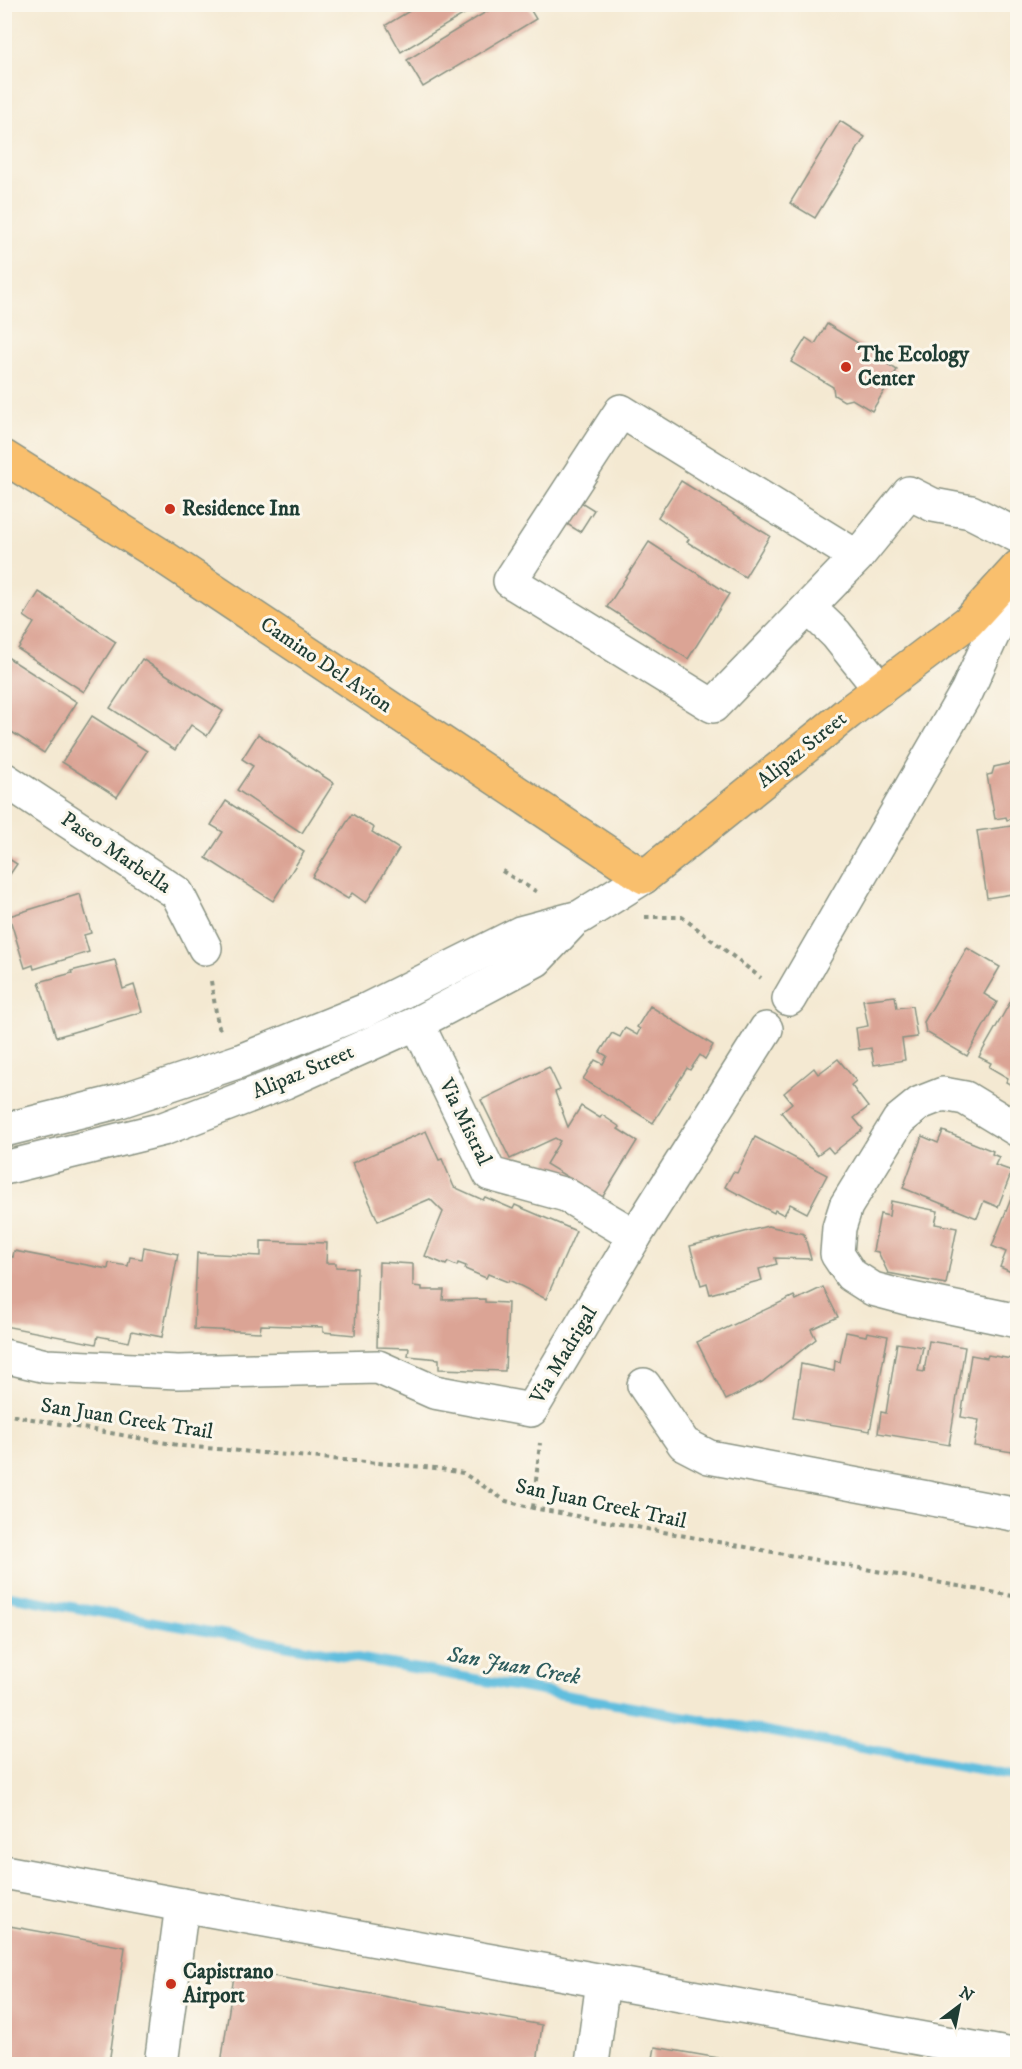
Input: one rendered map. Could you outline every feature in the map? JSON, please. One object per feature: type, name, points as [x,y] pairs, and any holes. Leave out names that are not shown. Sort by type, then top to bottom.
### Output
[{"type":"main road","name":"Camino Del Avion","points":[[4,457],[159,554],[644,877]]},
{"type":"main road","name":"Alipaz Street","points":[[644,877],[968,621],[1017,567]]},
{"type":"street","points":[[857,557],[621,411],[510,581],[713,706],[857,557],[909,493],[933,504],[971,512],[1017,536]]},
{"type":"street","points":[[789,999],[967,692],[1017,579]]},
{"type":"street","points":[[809,608],[836,634],[880,689]]},
{"type":"street","name":"Paseo Marbella","points":[[4,779],[177,893],[205,948]]},
{"type":"street","name":"Alipaz Street","points":[[4,1168],[163,1129],[285,1082],[417,1023],[536,960],[575,919],[644,877]]},
{"type":"street","name":"Alipaz Street","points":[[4,1130],[117,1102],[240,1061],[366,1010],[520,933],[575,919]]},
{"type":"street","name":"Via Mistral","points":[[417,1023],[490,1174],[566,1195],[635,1236]]},
{"type":"street","name":"Via Madrigal","points":[[4,1356],[46,1366],[178,1372],[378,1367],[434,1392],[531,1410],[635,1236],[766,1029]]},
{"type":"street","points":[[1017,1130],[965,1098],[943,1094],[920,1103],[899,1120],[846,1206],[838,1228],[837,1254],[851,1275],[873,1289],[1017,1321]]},
{"type":"street","points":[[644,1384],[684,1444],[709,1457],[1017,1515]]},
{"type":"street","points":[[4,1872],[1017,2056]]},
{"type":"street","points":[[161,2064],[182,1905]]},
{"type":"street","points":[[592,2064],[603,1981]]},
{"type":"path","points":[[682,917],[789,999]]},
{"type":"path","points":[[205,948],[218,1025],[222,1034]]},
{"type":"path","name":"San Juan Creek Trail","points":[[4,1414],[183,1446],[435,1468],[463,1473],[506,1501],[533,1508],[1017,1597]]},
{"type":"building","points":[[421,4],[481,4],[401,52],[386,25]]},
{"type":"building","points":[[499,4],[527,4],[536,19],[423,87],[407,60]]},
{"type":"building","points":[[840,121],[865,137],[815,218],[790,203]]},
{"type":"building","name":"The Ecology Center","points":[[827,324],[887,361],[886,363],[897,370],[872,411],[852,399],[844,401],[834,395],[833,387],[791,362],[806,338],[815,344]]},
{"type":"building","points":[[681,481],[770,536],[745,577],[687,542],[689,539],[658,517]]},
{"type":"building","points":[[568,494],[594,510],[580,532],[554,516]]},
{"type":"building","points":[[649,542],[729,594],[688,659],[607,607]]},
{"type":"building","points":[[39,592],[116,642],[84,692],[18,649],[34,623],[24,616]]},
{"type":"building","points":[[4,655],[77,702],[44,753],[4,727]]},
{"type":"building","points":[[142,659],[223,711],[207,736],[191,725],[175,750],[110,708]]},
{"type":"building","points":[[92,716],[147,751],[117,797],[62,762]]},
{"type":"building","points":[[258,734],[334,783],[302,833],[237,790],[253,766],[242,759]]},
{"type":"building","points":[[1013,763],[1014,770],[1018,769],[1018,818],[995,819],[987,775],[992,774],[994,767]]},
{"type":"building","points":[[226,801],[304,852],[273,901],[206,858],[223,832],[211,825]]},
{"type":"building","points":[[352,814],[374,828],[372,832],[399,849],[366,903],[352,893],[348,899],[312,877]]},
{"type":"building","points":[[1018,825],[1018,893],[987,898],[977,831]]},
{"type":"building","points":[[4,856],[17,864],[4,883]]},
{"type":"building","points":[[80,894],[91,933],[84,935],[89,952],[34,969],[33,965],[25,968],[9,916]]},
{"type":"building","points":[[967,948],[1000,967],[984,994],[997,1002],[967,1056],[926,1032],[924,1022]]},
{"type":"building","points":[[115,960],[123,989],[134,985],[142,1012],[56,1037],[39,982]]},
{"type":"building","points":[[895,996],[897,1008],[912,1006],[917,1037],[902,1039],[905,1060],[874,1065],[871,1048],[859,1050],[856,1028],[868,1026],[863,1000]]},
{"type":"building","points":[[1012,999],[1018,1002],[1018,1089],[1006,1082],[1008,1078],[989,1067],[991,1063],[979,1057]]},
{"type":"building","points":[[650,1006],[713,1045],[705,1059],[700,1055],[690,1070],[687,1068],[653,1123],[583,1079],[595,1060],[603,1064],[607,1056],[600,1052],[612,1033],[620,1037],[625,1028],[637,1035],[640,1029],[637,1027]]},
{"type":"building","points":[[838,1059],[856,1081],[851,1085],[868,1107],[854,1118],[863,1129],[833,1153],[828,1147],[817,1155],[781,1112],[792,1103],[784,1093],[814,1068],[818,1074]]},
{"type":"building","points":[[549,1067],[560,1090],[555,1092],[568,1127],[581,1106],[600,1118],[602,1115],[637,1141],[602,1198],[546,1164],[560,1141],[555,1138],[510,1159],[481,1100]]},
{"type":"building","points":[[426,1131],[454,1187],[483,1200],[485,1197],[513,1209],[515,1205],[576,1231],[546,1299],[509,1280],[508,1282],[488,1274],[486,1278],[465,1269],[466,1266],[458,1263],[457,1266],[448,1262],[446,1265],[425,1256],[443,1212],[430,1199],[378,1221],[352,1163]]},
{"type":"building","points":[[943,1131],[993,1151],[992,1154],[999,1157],[995,1165],[1012,1171],[998,1207],[984,1201],[977,1218],[903,1188],[922,1136],[938,1143]]},
{"type":"building","points":[[755,1137],[827,1175],[807,1213],[790,1204],[784,1215],[775,1210],[774,1213],[725,1187],[733,1172],[737,1173]]},
{"type":"building","points":[[1017,1184],[1018,1275],[1000,1267],[1006,1252],[992,1246]]},
{"type":"building","points":[[891,1201],[938,1211],[935,1224],[957,1228],[946,1284],[888,1273],[878,1252],[873,1251],[880,1214],[889,1216]]},
{"type":"building","points":[[768,1226],[804,1234],[811,1259],[775,1258],[777,1264],[759,1269],[762,1280],[710,1294],[707,1283],[701,1285],[690,1246]]},
{"type":"building","points":[[261,1241],[327,1243],[326,1263],[336,1263],[336,1267],[357,1268],[355,1335],[323,1332],[323,1327],[261,1325],[260,1332],[194,1329],[197,1253],[261,1256]]},
{"type":"building","points":[[144,1247],[178,1254],[162,1337],[132,1331],[129,1342],[98,1336],[96,1344],[4,1326],[4,1255],[13,1257],[14,1251],[108,1269],[109,1263],[128,1266],[130,1257],[142,1259]]},
{"type":"building","points":[[379,1262],[413,1264],[413,1286],[422,1287],[422,1290],[444,1290],[443,1300],[485,1299],[485,1302],[508,1303],[505,1371],[439,1369],[439,1359],[408,1356],[409,1348],[377,1347]]},
{"type":"building","points":[[823,1287],[838,1317],[811,1329],[816,1339],[762,1382],[726,1400],[697,1342],[794,1296],[796,1300]]},
{"type":"building","points":[[846,1332],[866,1336],[867,1332],[888,1336],[870,1431],[793,1418],[801,1364],[834,1371],[835,1361],[840,1362]]},
{"type":"building","points":[[929,1341],[965,1347],[949,1445],[878,1433],[881,1412],[886,1413],[897,1343],[923,1347],[918,1371],[924,1372]]},
{"type":"building","points":[[971,1355],[1018,1360],[1018,1415],[1012,1452],[974,1446],[979,1420],[961,1417]]},
{"type":"building","points":[[4,1925],[125,1947],[109,2064],[4,2064]]},
{"type":"building","points":[[235,1969],[542,2025],[537,2064],[221,2064]]},
{"type":"building","points":[[655,2047],[747,2063],[652,2064]]},
{"type":"waterway","name":"San Juan Creek","points":[[4,1595],[1018,1776]]},
{"type":"place","name":"The Ecology Center","points":[[846,367]]},
{"type":"place","name":"Residence Inn","points":[[170,509]]},
{"type":"place","name":"Capistrano Airport","points":[[171,1984]]}]
